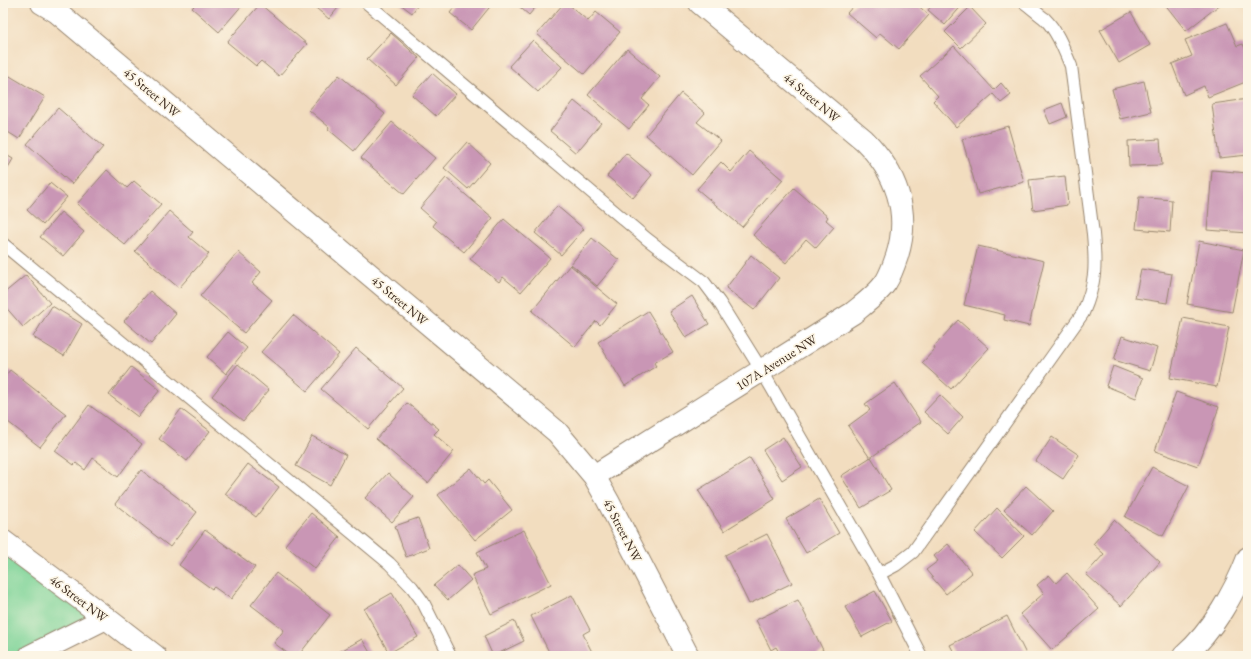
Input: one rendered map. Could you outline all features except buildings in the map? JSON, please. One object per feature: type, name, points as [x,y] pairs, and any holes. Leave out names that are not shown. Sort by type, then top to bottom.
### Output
[{"type":"street","name":"45 Street NW","points":[[42,3],[57,12],[557,432],[594,476],[688,656]]},
{"type":"street","name":"44 Street NW","points":[[700,3],[858,135],[876,152],[887,168],[896,186],[901,206]]},
{"type":"street","name":"107A Avenue NW","points":[[594,476],[853,313],[872,297],[886,282],[894,266],[900,247],[902,229],[901,206]]},
{"type":"street","name":"46 Street NW","points":[[3,541],[155,656]]},
{"type":"street","points":[[1189,652],[1212,625],[1233,591],[1248,558]]},
{"type":"street","points":[[30,656],[106,618]]},
{"type":"lane","points":[[368,3],[647,239],[704,282],[719,302],[762,371],[879,574],[921,656]]},
{"type":"lane","points":[[879,574],[896,565],[913,552],[1083,313],[1091,294],[1095,257],[1071,66],[1056,33],[1045,20],[1025,3]]},
{"type":"lane","points":[[3,244],[388,564],[412,587],[423,602],[450,656]]},
{"type":"green space","points":[[3,541],[106,618],[30,656],[3,656]]}]
